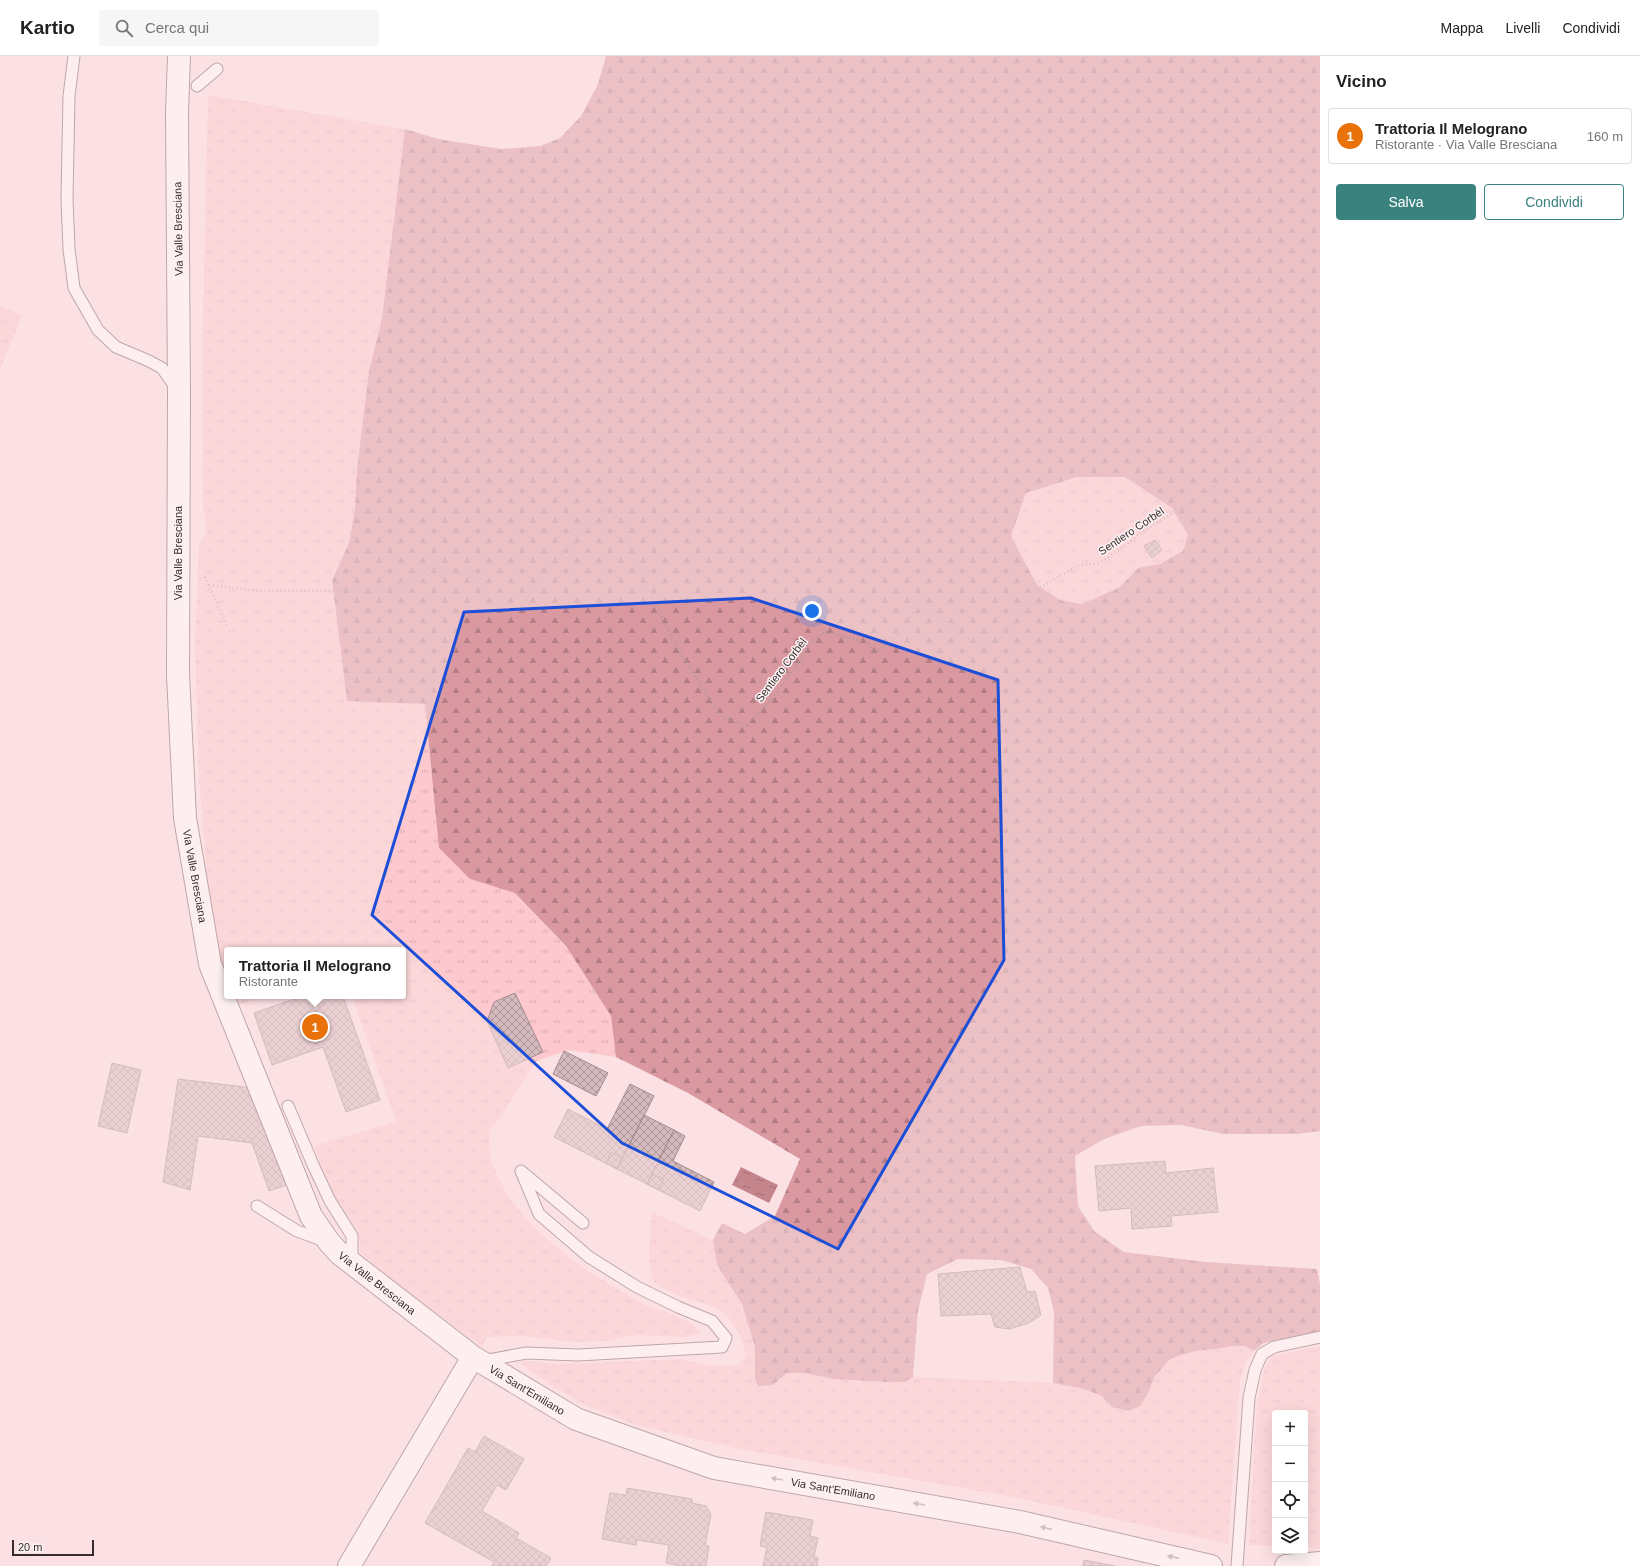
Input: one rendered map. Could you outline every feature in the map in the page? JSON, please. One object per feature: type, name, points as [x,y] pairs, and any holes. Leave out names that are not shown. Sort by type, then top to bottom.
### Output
[{"type":"street","name":"Via Valle Bresciana","points":[[179,56],[177,120],[179,393],[178,675],[185,818],[210,964],[224,999]]},
{"type":"street","name":"Via Valle Bresciana","points":[[224,999],[311,1216],[329,1242],[352,1264],[477,1360]]},
{"type":"street","points":[[349,1566],[477,1360]]},
{"type":"street","name":"Via Sant'Emiliano","points":[[477,1360],[576,1419],[714,1468],[1020,1522],[1211,1566]]},
{"type":"street","points":[[1286,1566],[1320,1563]]},
{"type":"lane","points":[[74,56],[68,96],[67,199],[69,249],[74,288],[98,330],[116,346],[162,368],[179,393]]},
{"type":"lane","points":[[197,86],[217,69]]},
{"type":"lane","points":[[288,1106],[330,1201],[352,1236],[352,1264]]},
{"type":"lane","points":[[477,1360],[526,1353],[578,1355],[722,1347],[726,1338],[712,1321],[637,1288],[589,1257],[539,1214],[521,1171],[583,1223]]},
{"type":"lane","points":[[257,1206],[297,1231],[329,1242]]},
{"type":"lane","points":[[1237,1566],[1249,1398],[1255,1370],[1262,1354],[1274,1348],[1320,1337]]},
{"type":"path","name":"Sentiero Corbèl","points":[[209,585],[259,591],[332,590],[369,592],[390,590],[411,582],[432,566],[479,579],[490,597],[518,609],[569,544],[602,510],[622,519],[644,579],[666,626],[696,679],[722,716],[747,725],[769,702],[800,661],[808,644],[824,632],[867,642],[873,653],[883,648],[902,630],[921,600],[958,632],[988,645],[997,642],[1038,589],[1077,566],[1099,562],[1128,544],[1137,536],[1220,484],[1320,368]]},
{"type":"highlighted area","points":[[751,598],[998,680],[1004,960],[838,1249],[622,1143],[372,915],[464,612]]},
{"type":"green space","points":[[606,56],[1320,56],[1320,1131],[1297,1134],[1223,1134],[1181,1125],[1141,1126],[1104,1139],[1075,1156],[1078,1206],[1094,1231],[1124,1252],[1206,1262],[1317,1269],[1320,1284],[1320,1331],[1264,1343],[1254,1351],[1245,1346],[1233,1346],[1195,1351],[1170,1359],[1155,1376],[1148,1393],[1140,1406],[1128,1411],[1112,1407],[1102,1396],[1084,1389],[1053,1383],[1054,1312],[1048,1288],[1031,1269],[1001,1260],[958,1259],[927,1274],[918,1311],[913,1377],[904,1382],[886,1382],[834,1379],[804,1373],[787,1373],[773,1385],[758,1386],[755,1379],[755,1347],[742,1304],[717,1265],[713,1240],[722,1223],[745,1234],[775,1216],[800,1159],[688,1093],[616,1057],[611,1016],[566,946],[515,893],[470,879],[439,848],[425,704],[347,701],[332,580],[349,543],[355,509],[357,469],[369,371],[382,318],[405,129],[438,139],[501,149],[540,146],[560,138],[581,116],[598,84]],"holes":[[[1077,477],[1125,477],[1172,508],[1188,535],[1183,551],[1160,564],[1138,568],[1120,587],[1082,604],[1060,600],[1037,585],[1011,536],[1026,493]]]},
{"type":"green space","points":[[208,95],[405,129],[382,318],[369,371],[357,469],[355,509],[349,543],[332,580],[347,700],[426,704],[431,771],[470,879],[515,893],[566,946],[611,1016],[616,1057],[568,1050],[537,1061],[500,1118],[489,1131],[491,1159],[500,1181],[514,1203],[533,1224],[577,1263],[624,1293],[645,1304],[682,1319],[696,1327],[701,1333],[686,1337],[637,1335],[604,1341],[569,1342],[524,1336],[487,1337],[482,1347],[392,1280],[360,1252],[358,1231],[332,1193],[314,1146],[396,1121],[353,999],[406,999],[406,947],[224,947],[224,980],[212,942],[199,779],[195,644],[199,545],[207,531],[203,508],[202,359]]},
{"type":"green space","points":[[0,305],[22,316],[0,369]]},
{"type":"green space","points":[[1077,477],[1125,477],[1172,508],[1188,535],[1183,551],[1160,564],[1138,568],[1120,587],[1082,604],[1060,600],[1037,585],[1011,536],[1026,493]]},
{"type":"green space","points":[[231,999],[260,999],[234,1005]]},
{"type":"green space","points":[[652,1212],[713,1240],[717,1265],[742,1304],[755,1347],[755,1379],[780,1380],[787,1373],[804,1373],[834,1379],[886,1382],[904,1382],[913,1377],[1053,1383],[1084,1389],[1102,1396],[1112,1407],[1148,1393],[1155,1376],[1170,1359],[1195,1351],[1233,1346],[1245,1346],[1254,1351],[1245,1363],[1240,1381],[1228,1544],[1023,1499],[735,1448],[636,1425],[587,1406],[555,1388],[520,1363],[526,1361],[558,1364],[681,1359],[708,1365],[728,1366],[740,1364],[746,1355],[742,1341],[735,1327],[719,1309],[708,1304],[677,1295],[654,1282],[649,1263],[650,1225]]},
{"type":"green space","points":[[1320,1346],[1320,1549],[1308,1548],[1308,1410],[1272,1410],[1272,1546],[1249,1545],[1257,1407],[1264,1370],[1272,1356]]},
{"type":"water","points":[[741,1167],[778,1185],[769,1203],[732,1185]]},
{"type":"building","points":[[1155,540],[1162,550],[1152,558],[1144,546]]},
{"type":"building","points":[[515,993],[543,1052],[508,1068],[487,1021],[494,1002]]},
{"type":"building","points":[[294,999],[344,999],[380,1100],[346,1112],[323,1047],[272,1065],[254,1013]]},
{"type":"building","points":[[564,1051],[608,1073],[596,1096],[553,1074]]},
{"type":"building","points":[[112,1063],[141,1070],[127,1133],[98,1126]]},
{"type":"building","points":[[178,1079],[253,1088],[292,1183],[269,1191],[252,1143],[198,1136],[190,1190],[163,1182]]},
{"type":"building","points":[[630,1084],[654,1096],[617,1169],[554,1137],[568,1109],[607,1129]]},
{"type":"building","points":[[644,1115],[674,1130],[647,1184],[617,1169]]},
{"type":"building","points":[[674,1130],[685,1136],[673,1161],[714,1182],[700,1211],[647,1184]]},
{"type":"building","points":[[611,1152],[622,1158],[617,1169],[606,1163]]},
{"type":"building","points":[[1165,1161],[1166,1173],[1213,1168],[1218,1212],[1171,1216],[1172,1226],[1132,1229],[1131,1208],[1099,1211],[1095,1166]]},
{"type":"building","points":[[653,1174],[664,1179],[658,1190],[647,1184]]},
{"type":"building","points":[[1020,1267],[1027,1292],[1035,1291],[1041,1315],[1029,1323],[1009,1329],[995,1327],[991,1314],[941,1316],[938,1274]]},
{"type":"building","points":[[484,1436],[524,1459],[506,1490],[497,1485],[482,1511],[519,1533],[516,1538],[551,1558],[546,1566],[492,1566],[494,1562],[425,1523],[468,1448],[475,1452]]},
{"type":"building","points":[[627,1488],[692,1499],[692,1503],[706,1506],[711,1514],[705,1546],[709,1546],[706,1566],[681,1566],[666,1563],[669,1545],[637,1540],[636,1545],[602,1539],[610,1493],[626,1495]]},
{"type":"building","points":[[766,1512],[813,1520],[810,1536],[818,1538],[814,1557],[818,1558],[817,1566],[763,1566],[767,1547],[760,1546]]},
{"type":"building","points":[[1084,1560],[1115,1566],[1083,1566]]},
{"type":"place","name":"Trattoria Il Melograno","points":[[315,1027]]}]
